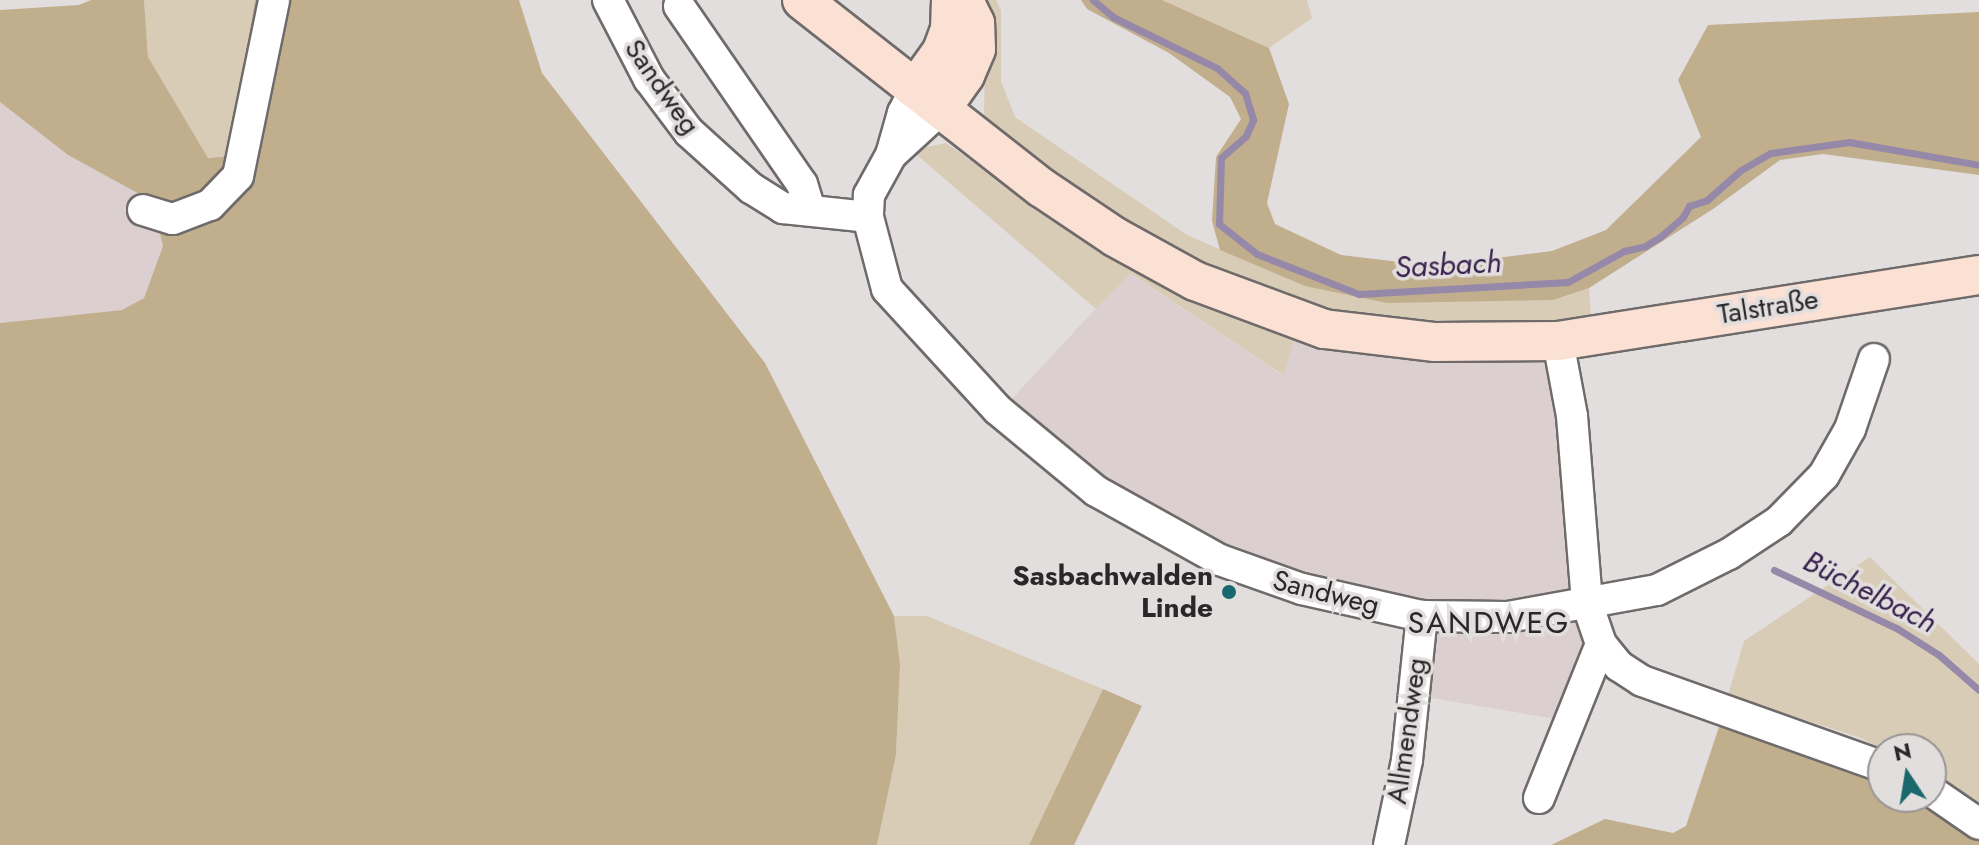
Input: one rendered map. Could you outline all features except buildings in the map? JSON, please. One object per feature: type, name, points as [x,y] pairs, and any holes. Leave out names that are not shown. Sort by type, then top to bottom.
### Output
[{"type":"main road","name":"Talstraße","points":[[802,0],[1042,188],[1115,237],[1195,281],[1324,329],[1435,342],[1558,341],[1979,275]]},
{"type":"main road","points":[[928,99],[950,29],[951,0]]},
{"type":"main road","points":[[928,99],[965,75],[976,49],[975,23],[964,0]]},
{"type":"street","points":[[143,210],[173,219],[210,205],[238,176],[274,0]]},
{"type":"street","name":"Sandweg","points":[[608,0],[649,79],[689,132],[751,188],[783,208],[809,207],[868,217]]},
{"type":"street","points":[[679,6],[802,184],[809,207]]},
{"type":"street","name":"Sandweg","points":[[928,99],[903,113],[891,155],[869,195],[868,217],[887,289],[998,410],[1096,491],[1183,541],[1258,576],[1422,616],[1508,617],[1657,590],[1729,554],[1779,521],[1824,475],[1850,429],[1874,359]]},
{"type":"street","points":[[1558,341],[1572,416],[1587,603],[1601,644],[1619,666],[1642,681],[1867,761]]},
{"type":"street","name":"Allmendweg","points":[[1389,845],[1407,760],[1422,616]]},
{"type":"street","points":[[1539,798],[1601,644]]},
{"type":"street","points":[[1947,802],[1979,824]]},
{"type":"shaded area","points":[[91,0],[144,0],[148,57],[208,158],[229,156],[255,0],[519,0],[542,73],[765,363],[894,616],[900,664],[896,755],[877,845],[0,845],[0,323],[122,310],[144,298],[163,246],[152,201],[68,155],[0,102],[0,10],[79,5]]},
{"type":"shaded area","points":[[144,0],[255,0],[229,156],[207,158],[148,57]]},
{"type":"shaded area","points":[[978,0],[996,0],[1001,10],[1001,81],[1015,117],[1187,235],[1305,286],[1553,300],[1589,288],[1591,316],[1533,324],[1446,325],[1314,310],[1159,250],[1058,183],[984,120],[985,29]]},
{"type":"shaded area","points":[[1081,0],[1162,0],[1269,48],[1289,104],[1267,203],[1275,224],[1341,255],[1433,266],[1552,251],[1606,230],[1701,137],[1678,80],[1708,25],[1979,12],[1979,175],[1823,154],[1780,160],[1713,209],[1589,288],[1553,300],[1387,303],[1305,286],[1220,250],[1212,221],[1216,157],[1241,119],[1230,97],[1169,53],[1087,9]]},
{"type":"shaded area","points":[[1162,0],[1307,0],[1312,18],[1269,48]]},
{"type":"shaded area","points":[[0,102],[68,155],[152,201],[163,246],[144,298],[122,310],[0,323]]},
{"type":"shaded area","points":[[946,143],[1087,243],[1185,292],[1297,331],[1283,375],[1130,273],[1096,309],[911,150]]},
{"type":"shaded area","points":[[1129,273],[1282,375],[1297,331],[1564,356],[1590,641],[1561,720],[1426,697],[1429,601],[1303,576],[1203,536],[1102,483],[1007,404]]},
{"type":"shaded area","points":[[1870,557],[1979,664],[1979,807],[1947,786],[1947,733],[1867,733],[1867,741],[1728,695],[1744,641]]},
{"type":"shaded area","points":[[894,616],[927,616],[1103,689],[1029,845],[877,845],[896,755],[900,664]]},
{"type":"shaded area","points":[[1103,689],[1142,706],[1074,845],[1029,845]]},
{"type":"shaded area","points":[[1720,724],[1843,763],[1867,776],[1867,813],[1933,813],[1979,840],[1979,845],[1551,845],[1605,819],[1673,833],[1686,826]]},
{"type":"waterway","name":"Sasbach","points":[[1093,0],[1113,17],[1217,68],[1245,93],[1253,120],[1246,136],[1221,158],[1219,224],[1257,254],[1359,294],[1568,282],[1624,251],[1645,246],[1660,237],[1683,217],[1689,206],[1707,200],[1741,170],[1771,153],[1849,142],[1979,165]]},
{"type":"waterway","name":"Büchelbach","points":[[1774,570],[1898,629],[1939,655],[1979,690]]},
{"type":"place","name":"Sasbachwalden Linde","points":[[1229,592]]},
{"type":"district","name":"SANDWEG","points":[[1489,623]]}]
